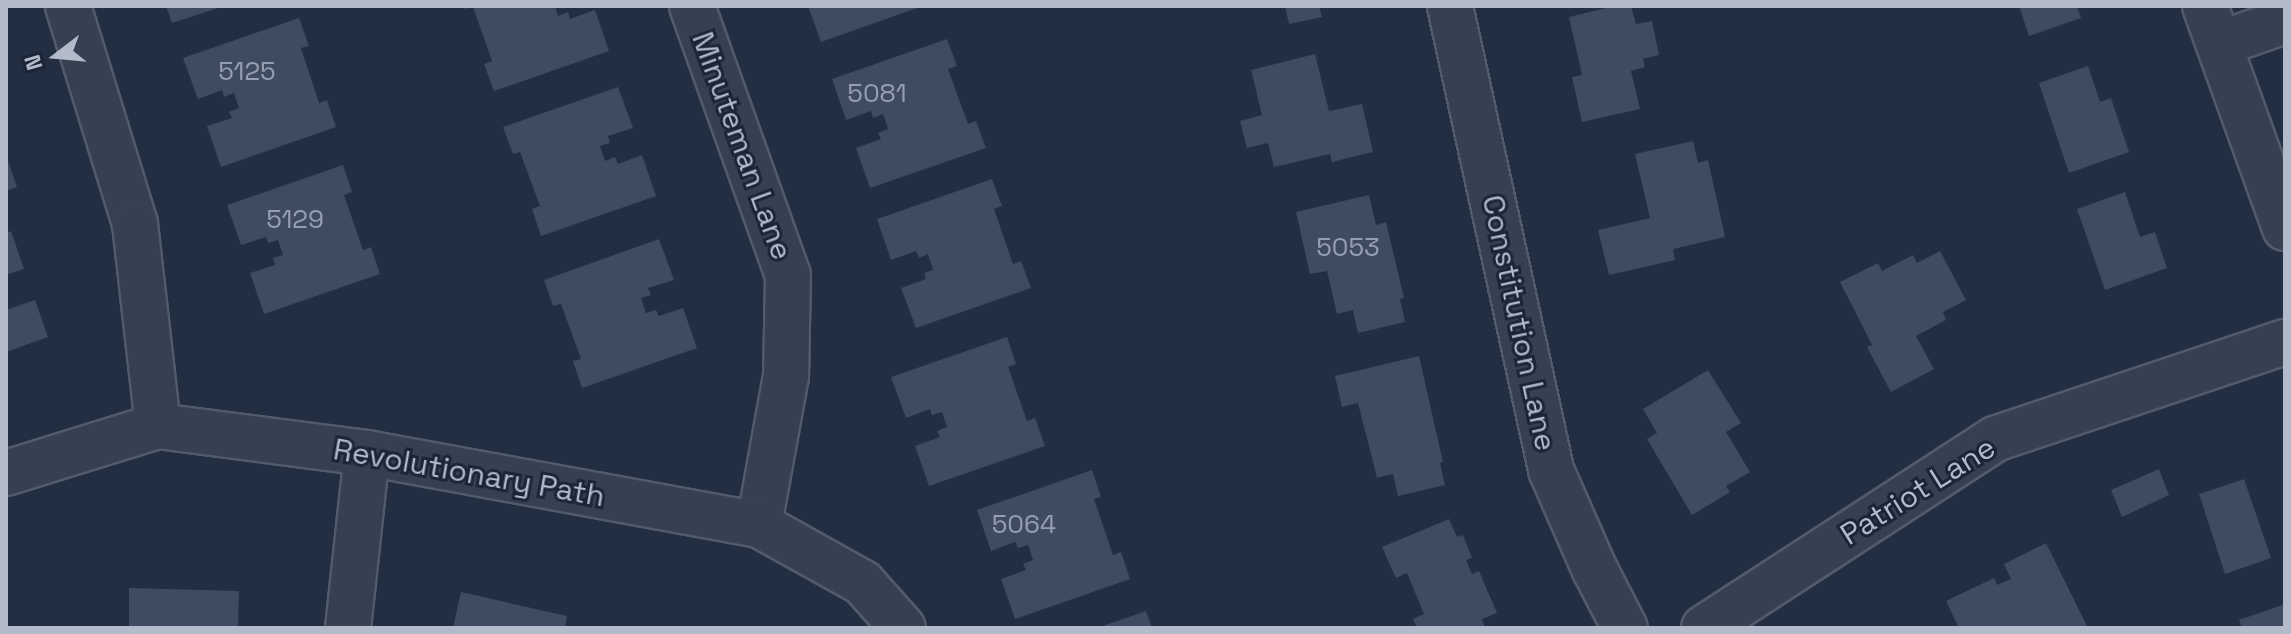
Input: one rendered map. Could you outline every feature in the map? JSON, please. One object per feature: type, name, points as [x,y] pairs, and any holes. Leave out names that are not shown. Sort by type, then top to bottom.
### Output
[{"type":"street","points":[[68,6],[135,224],[158,426]]},
{"type":"street","name":"Minuteman Lane","points":[[692,6],[788,275],[786,376],[759,525]]},
{"type":"street","name":"Constitution Lane","points":[[1450,6],[1551,470],[1595,570],[1625,628]]},
{"type":"street","points":[[2285,21],[2212,25],[2285,228]]},
{"type":"street","name":"Patriot Lane","points":[[1704,628],[1995,439],[2285,342]]},
{"type":"street","name":"Revolutionary Path","points":[[6,473],[158,426],[367,453],[759,525],[863,583],[903,628]]},
{"type":"street","points":[[348,628],[367,453]]},
{"type":"building","points":[[166,6],[220,6],[221,7],[172,23]]},
{"type":"building","points":[[464,6],[555,6],[558,16],[568,12],[570,19],[595,10],[609,51],[494,91],[484,64],[492,61],[473,7],[465,9]]},
{"type":"building","points":[[808,6],[923,6],[821,42]]},
{"type":"building","points":[[1285,6],[1319,6],[1322,17],[1289,24]]},
{"type":"building","points":[[1614,6],[1631,6],[1636,24],[1652,21],[1659,55],[1643,59],[1645,67],[1631,71],[1640,109],[1582,122],[1572,77],[1582,75],[1569,17]]},
{"type":"building","points":[[2019,6],[2077,6],[2081,18],[2029,36]]},
{"type":"building","points":[[299,18],[309,46],[301,48],[319,103],[327,100],[336,127],[221,167],[207,126],[232,118],[229,112],[239,108],[234,93],[224,97],[222,90],[198,99],[183,58]]},
{"type":"building","points":[[947,39],[957,66],[948,69],[968,124],[976,121],[986,148],[870,188],[856,148],[881,139],[878,133],[888,129],[883,114],[873,118],[871,111],[846,120],[832,79]]},
{"type":"building","points":[[1315,54],[1329,111],[1362,104],[1373,152],[1332,162],[1330,154],[1274,167],[1268,143],[1247,148],[1240,121],[1262,115],[1251,70]]},
{"type":"building","points":[[2088,66],[2100,102],[2111,98],[2129,152],[2069,173],[2039,83]]},
{"type":"building","points":[[618,87],[633,128],[608,136],[610,143],[600,146],[605,161],[615,157],[618,164],[642,155],[656,196],[541,236],[532,209],[540,206],[520,152],[513,154],[503,127]]},
{"type":"building","points":[[1693,141],[1698,163],[1708,160],[1725,237],[1673,249],[1675,260],[1609,275],[1598,230],[1650,218],[1635,154]]},
{"type":"building","points":[[6,155],[17,187],[6,191]]},
{"type":"building","points":[[343,165],[352,192],[344,195],[363,250],[371,247],[380,274],[264,314],[250,273],[275,265],[273,258],[283,255],[278,240],[268,243],[266,237],[241,245],[227,205]]},
{"type":"building","points":[[992,179],[1002,206],[994,209],[1013,264],[1021,261],[1031,288],[916,328],[901,288],[926,279],[924,273],[933,270],[928,254],[919,258],[916,251],[891,260],[877,219]]},
{"type":"building","points":[[2125,192],[2140,237],[2155,232],[2167,268],[2105,290],[2077,209]]},
{"type":"building","points":[[1369,195],[1376,225],[1386,222],[1404,298],[1400,299],[1405,322],[1358,333],[1353,310],[1337,314],[1327,271],[1310,274],[1296,212]]},
{"type":"building","points":[[11,231],[24,269],[6,275],[6,233]]},
{"type":"building","points":[[659,239],[674,280],[648,288],[651,295],[641,298],[646,313],[656,310],[659,316],[683,308],[697,348],[582,388],[573,361],[581,359],[561,304],[553,306],[544,280]]},
{"type":"building","points":[[1940,251],[1966,300],[1943,312],[1946,320],[1916,336],[1934,369],[1891,392],[1867,347],[1872,345],[1840,282],[1878,263],[1882,271],[1913,255],[1917,263]]},
{"type":"building","points":[[35,300],[48,337],[6,352],[6,310]]},
{"type":"building","points":[[1007,337],[1016,364],[1008,367],[1027,421],[1035,418],[1045,446],[929,486],[915,446],[940,437],[937,431],[947,427],[942,412],[932,415],[930,409],[906,418],[891,377]]},
{"type":"building","points":[[1419,356],[1443,462],[1440,463],[1445,485],[1398,496],[1393,474],[1377,478],[1358,403],[1342,407],[1335,376]]},
{"type":"building","points":[[1708,370],[1741,423],[1726,432],[1750,472],[1726,486],[1730,492],[1692,515],[1647,439],[1657,433],[1643,409]]},
{"type":"building","points":[[2159,469],[2169,495],[2122,517],[2111,490]]},
{"type":"building","points":[[1092,470],[1101,497],[1094,499],[1113,555],[1121,552],[1130,579],[1015,619],[1001,579],[1026,570],[1023,564],[1033,560],[1028,545],[1018,548],[1015,542],[991,551],[977,510]]},
{"type":"building","points":[[2244,479],[2271,558],[2225,574],[2199,494]]},
{"type":"building","points":[[1449,519],[1457,537],[1463,535],[1472,558],[1466,560],[1472,574],[1479,571],[1497,613],[1482,619],[1485,628],[1417,628],[1413,619],[1424,614],[1407,573],[1396,578],[1382,547]]},
{"type":"building","points":[[2046,543],[2087,626],[1959,628],[1946,601],[1994,578],[1997,585],[2011,579],[2004,564]]},
{"type":"building","points":[[129,588],[239,591],[238,628],[129,628]]},
{"type":"building","points":[[461,592],[567,616],[565,628],[453,628]]},
{"type":"building","points":[[2285,604],[2285,628],[2242,628],[2239,620]]},
{"type":"building","points":[[1146,611],[1152,628],[1097,628]]}]
